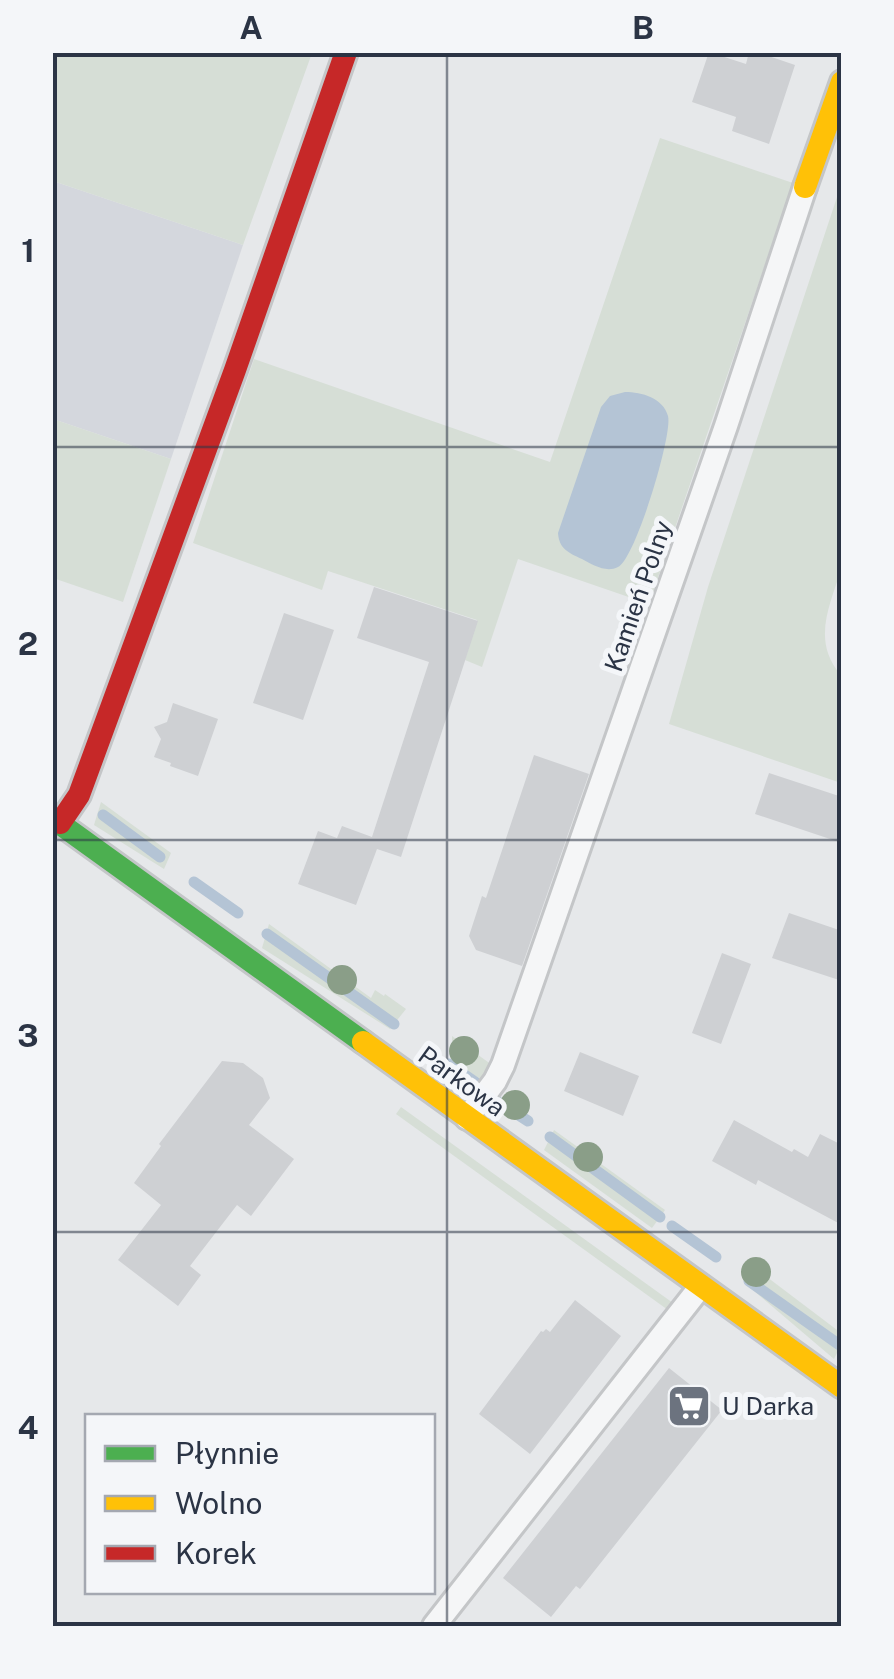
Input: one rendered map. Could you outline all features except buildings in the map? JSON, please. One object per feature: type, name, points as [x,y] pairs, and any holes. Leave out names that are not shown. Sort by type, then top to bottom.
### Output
[{"type":"street","points":[[56,820],[79,795],[346,52]]},
{"type":"street","name":"Kamień Polny","points":[[805,186],[842,82]]},
{"type":"street","name":"Parkowa","points":[[56,820],[842,1388]]},
{"type":"lane","name":"Kamień Polny","points":[[467,1118],[504,1065],[805,186]]},
{"type":"lane","points":[[434,1626],[701,1286]]},
{"type":"shaded area","points":[[52,53],[312,53],[243,245],[53,181]]},
{"type":"shaded area","points":[[660,138],[793,183],[649,604],[518,559],[482,667],[465,660],[477,620],[328,571],[322,590],[193,543],[254,359],[550,462]]},
{"type":"shaded area","points":[[53,181],[243,245],[171,459],[53,419]]},
{"type":"shaded area","points":[[841,185],[842,567],[828,609],[825,636],[832,662],[841,675],[841,783],[669,724],[708,587]]},
{"type":"shaded area","points":[[53,419],[171,459],[123,602],[53,578]]},
{"type":"shaded area","points":[[101,802],[171,853],[164,869],[94,825]]},
{"type":"shaded area","points":[[269,924],[371,998],[375,990],[406,1009],[390,1029],[262,948]]},
{"type":"shaded area","points":[[452,1036],[492,1065],[474,1090],[445,1068],[452,1057]]},
{"type":"shaded area","points":[[401,1107],[673,1303],[668,1310],[396,1114]]},
{"type":"shaded area","points":[[554,1130],[665,1210],[652,1228],[544,1150]]},
{"type":"shaded area","points":[[751,1265],[841,1333],[841,1345],[834,1359],[747,1285]]},
{"type":"water","points":[[625,392],[657,400],[668,416],[668,427],[651,496],[634,543],[618,567],[604,569],[566,550],[558,533],[601,407],[610,396]]},
{"type":"waterway","points":[[103,815],[160,857]]},
{"type":"waterway","points":[[194,882],[238,913]]},
{"type":"waterway","points":[[267,934],[394,1024]]},
{"type":"waterway","points":[[449,1064],[475,1082]]},
{"type":"waterway","points":[[498,1102],[528,1121]]},
{"type":"waterway","points":[[550,1137],[660,1217]]},
{"type":"waterway","points":[[672,1226],[716,1257]]},
{"type":"waterway","points":[[749,1281],[841,1346]]},
{"type":"traffic: fast","points":[[52,818],[363,1042]]},
{"type":"traffic: slow","points":[[805,187],[842,82]]},
{"type":"traffic: slow","points":[[363,1042],[842,1387]]},
{"type":"traffic: jam","points":[[60,823],[79,795],[235,370],[346,52]]},
{"type":"place","name":"U Darka","points":[[689,1406]]}]
